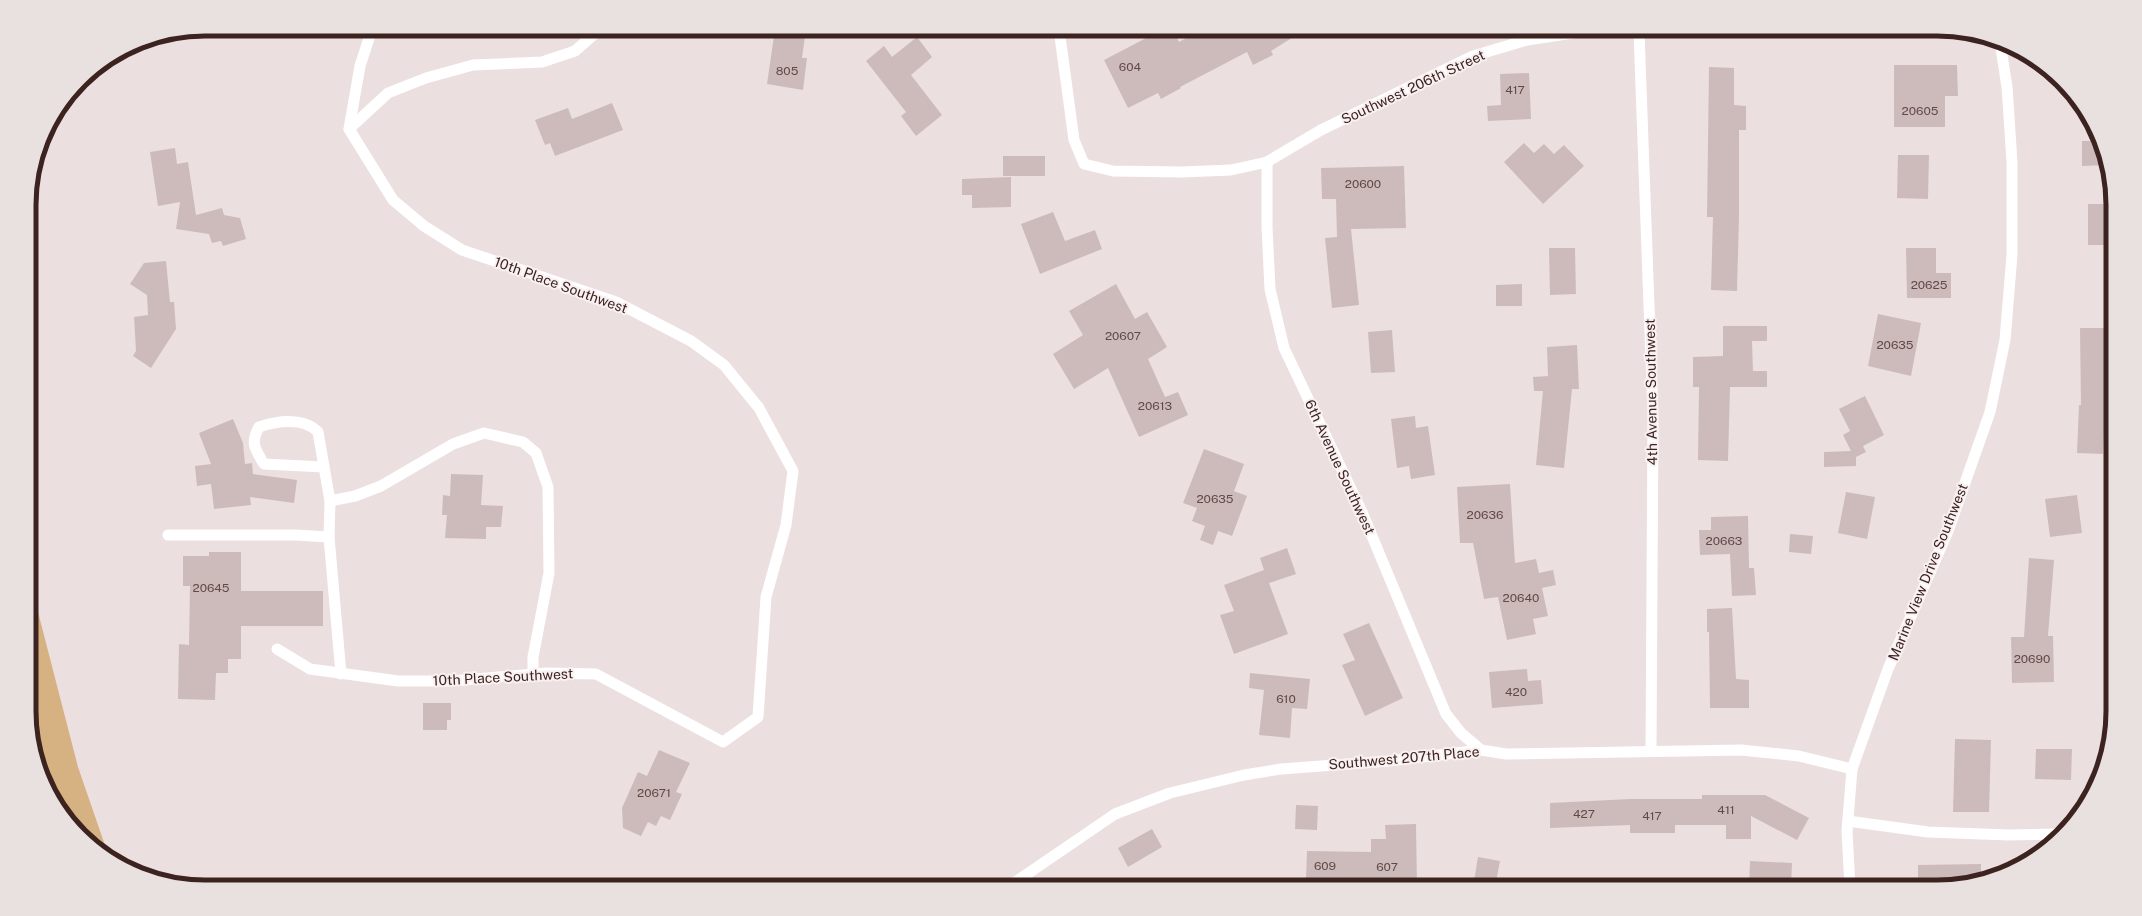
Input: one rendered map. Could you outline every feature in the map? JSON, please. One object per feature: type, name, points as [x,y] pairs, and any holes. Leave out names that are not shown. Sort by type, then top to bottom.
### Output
[{"type":"street","points":[[349,129],[360,66],[370,36]]},
{"type":"street","points":[[349,129],[388,93],[426,78],[473,65],[542,62],[574,51],[592,36]]},
{"type":"street","name":"Southwest 206th Street","points":[[1060,36],[1074,140],[1084,164],[1113,171],[1181,172],[1232,170],[1267,162],[1321,130],[1473,56],[1527,40],[1554,36]]},
{"type":"street","name":"4th Avenue Southwest","points":[[1639,36],[1653,415],[1651,751]]},
{"type":"street","name":"Marine View Drive Southwest","points":[[1850,880],[1848,821],[1852,769],[1888,669],[1948,531],[1992,404],[2005,340],[2012,255],[2012,162],[2007,88],[2001,49]]},
{"type":"street","name":"10th Place Southwest","points":[[277,649],[310,669],[398,681],[452,681],[546,673],[596,674],[723,742],[758,717],[766,597],[786,525],[793,471],[759,408],[724,365],[691,341],[616,302],[462,250],[424,226],[393,200],[349,129]]},
{"type":"street","name":"6th Avenue Southwest","points":[[1267,162],[1267,227],[1270,289],[1284,348],[1362,512],[1446,714],[1461,733],[1481,750]]},
{"type":"street","points":[[323,467],[264,464],[254,449],[253,437],[258,427],[270,423],[300,422],[313,427],[318,432],[330,501],[329,537],[341,674]]},
{"type":"street","points":[[330,501],[355,496],[380,486],[452,444],[484,433],[523,442],[536,453],[548,487],[549,573],[533,657],[533,674]]},
{"type":"street","points":[[168,536],[295,535],[329,537]]},
{"type":"street","name":"Southwest 207th Place","points":[[1018,880],[1115,814],[1170,793],[1244,775],[1280,769],[1388,762],[1481,750],[1506,754],[1741,750],[1799,756],[1852,769]]},
{"type":"street","points":[[1848,821],[1928,832],[2009,835],[2053,834]]},
{"type":"shaded area","points":[[36,604],[78,767],[106,848],[85,831],[64,805],[53,786],[42,755],[36,722]]},
{"type":"building","points":[[774,36],[805,36],[802,58],[807,58],[803,90],[767,84]]},
{"type":"building","points":[[1150,36],[1176,36],[1179,42],[1190,36],[1295,36],[1271,51],[1273,55],[1253,65],[1247,52],[1180,87],[1181,88],[1161,99],[1158,93],[1128,108],[1104,60]]},
{"type":"building","points":[[917,37],[932,57],[911,75],[942,115],[916,136],[901,116],[906,112],[866,61],[884,46],[892,57]]},
{"type":"building","points":[[1894,65],[1957,65],[1958,96],[1945,96],[1945,127],[1894,127]]},
{"type":"building","points":[[1709,67],[1734,68],[1734,105],[1746,106],[1746,130],[1739,130],[1737,291],[1711,290],[1713,217],[1707,217]]},
{"type":"building","points":[[1529,73],[1531,119],[1488,121],[1487,106],[1501,105],[1500,74]]},
{"type":"building","points":[[612,103],[623,130],[555,156],[550,143],[545,145],[535,120],[568,108],[572,119]]},
{"type":"building","points":[[2082,141],[2093,141],[2101,165],[2082,166]]},
{"type":"building","points":[[1524,143],[1534,153],[1544,144],[1554,154],[1564,145],[1584,166],[1543,204],[1504,162]]},
{"type":"building","points":[[175,148],[177,164],[188,162],[196,215],[222,208],[224,215],[240,218],[246,239],[223,246],[221,241],[212,243],[209,234],[176,229],[180,202],[158,206],[150,152]]},
{"type":"building","points":[[1898,155],[1929,155],[1928,199],[1897,198]]},
{"type":"building","points":[[1003,156],[1045,156],[1045,176],[1003,176]]},
{"type":"building","points":[[1404,166],[1406,228],[1351,229],[1359,305],[1332,308],[1325,238],[1337,237],[1336,199],[1322,199],[1321,168]]},
{"type":"building","points":[[1011,177],[1011,207],[972,208],[972,195],[962,195],[962,179]]},
{"type":"building","points":[[2088,204],[2106,204],[2106,245],[2088,245]]},
{"type":"building","points":[[1053,212],[1065,241],[1095,230],[1102,249],[1040,274],[1021,224]]},
{"type":"building","points":[[1549,248],[1575,248],[1576,294],[1550,295]]},
{"type":"building","points":[[1906,248],[1936,248],[1936,273],[1951,273],[1951,298],[1907,298]]},
{"type":"building","points":[[166,261],[170,302],[174,302],[176,329],[151,368],[133,356],[136,351],[134,317],[148,315],[147,295],[130,284],[144,263]]},
{"type":"building","points":[[1116,284],[1135,319],[1147,312],[1167,347],[1148,359],[1165,397],[1178,392],[1188,415],[1139,437],[1108,368],[1074,389],[1053,354],[1083,335],[1069,311]]},
{"type":"building","points":[[1522,284],[1522,306],[1496,306],[1496,285]]},
{"type":"building","points":[[1878,314],[1921,323],[1911,376],[1868,366]]},
{"type":"building","points":[[1723,326],[1767,326],[1767,341],[1752,341],[1753,371],[1767,371],[1767,387],[1730,387],[1728,461],[1698,460],[1699,387],[1693,387],[1693,357],[1723,356]]},
{"type":"building","points":[[2080,328],[2106,328],[2106,430],[2104,430],[2103,454],[2077,453],[2079,405],[2081,405]]},
{"type":"building","points":[[1392,330],[1395,372],[1371,373],[1368,332]]},
{"type":"building","points":[[1577,345],[1579,389],[1572,389],[1564,468],[1536,465],[1543,391],[1534,391],[1533,377],[1548,376],[1547,347]]},
{"type":"building","points":[[1865,396],[1884,435],[1863,446],[1866,452],[1856,457],[1856,466],[1824,467],[1824,452],[1851,451],[1843,435],[1850,431],[1839,409]]},
{"type":"building","points":[[1415,416],[1416,428],[1428,426],[1435,475],[1411,479],[1409,466],[1397,468],[1391,419]]},
{"type":"building","points":[[233,419],[243,443],[245,464],[252,463],[253,474],[297,480],[294,503],[250,497],[251,505],[214,509],[211,484],[197,486],[195,466],[211,464],[199,433]]},
{"type":"building","points":[[1204,449],[1244,464],[1234,491],[1247,496],[1232,536],[1218,531],[1213,545],[1200,540],[1205,526],[1192,521],[1197,508],[1183,503]]},
{"type":"building","points":[[451,474],[483,475],[481,505],[503,506],[501,527],[486,527],[486,539],[445,538],[447,515],[442,515],[443,495],[450,496]]},
{"type":"building","points":[[1510,484],[1515,563],[1536,559],[1539,573],[1553,570],[1556,585],[1542,588],[1548,616],[1533,619],[1536,634],[1507,640],[1498,597],[1484,599],[1473,543],[1460,543],[1457,487]]},
{"type":"building","points":[[1846,492],[1875,497],[1867,539],[1838,533]]},
{"type":"building","points":[[2077,495],[2082,533],[2050,537],[2045,499]]},
{"type":"building","points":[[1748,516],[1749,568],[1754,568],[1756,595],[1732,596],[1730,554],[1700,555],[1699,530],[1711,530],[1711,517]]},
{"type":"building","points":[[1790,534],[1813,536],[1811,554],[1789,552]]},
{"type":"building","points":[[1287,548],[1296,574],[1269,583],[1288,634],[1234,654],[1220,615],[1234,611],[1224,585],[1264,570],[1260,558]]},
{"type":"building","points":[[209,552],[241,552],[241,591],[323,591],[323,626],[241,626],[241,659],[228,659],[228,673],[216,673],[215,700],[178,699],[179,644],[189,645],[190,586],[183,586],[183,556],[209,556]]},
{"type":"building","points":[[2029,558],[2054,560],[2048,636],[2053,636],[2054,682],[2012,683],[2011,637],[2024,637]]},
{"type":"building","points":[[1732,608],[1736,679],[1749,680],[1749,708],[1710,708],[1709,632],[1707,632],[1707,609]]},
{"type":"building","points":[[1369,623],[1403,698],[1365,716],[1342,665],[1355,660],[1343,634]]},
{"type":"building","points":[[1527,669],[1528,681],[1541,680],[1543,704],[1492,708],[1489,672]]},
{"type":"building","points":[[1250,673],[1310,679],[1307,709],[1292,708],[1290,738],[1259,735],[1264,690],[1249,688]]},
{"type":"building","points":[[423,703],[451,703],[451,720],[447,720],[447,730],[423,730]]},
{"type":"building","points":[[1955,739],[1991,740],[1989,812],[1953,812]]},
{"type":"building","points":[[2036,749],[2072,749],[2071,780],[2035,779]]},
{"type":"building","points":[[659,750],[690,763],[676,792],[682,794],[670,820],[661,816],[656,826],[648,822],[641,836],[623,828],[622,808],[638,772],[647,776]]},
{"type":"building","points":[[1702,795],[1765,795],[1809,818],[1797,840],[1751,816],[1751,839],[1726,839],[1726,825],[1675,825],[1675,833],[1630,833],[1630,825],[1550,828],[1550,803],[1630,799],[1702,799]]},
{"type":"building","points":[[1296,805],[1318,806],[1317,830],[1295,829]]},
{"type":"building","points":[[1416,824],[1417,880],[1306,880],[1307,851],[1371,852],[1371,839],[1386,839],[1385,825]]},
{"type":"building","points":[[1152,829],[1162,847],[1128,867],[1118,848]]},
{"type":"building","points":[[1478,857],[1500,861],[1496,880],[1474,880]]},
{"type":"building","points":[[1750,861],[1792,863],[1791,880],[1749,880]]},
{"type":"building","points":[[1981,864],[1981,874],[1959,879],[1918,880],[1918,865]]}]
